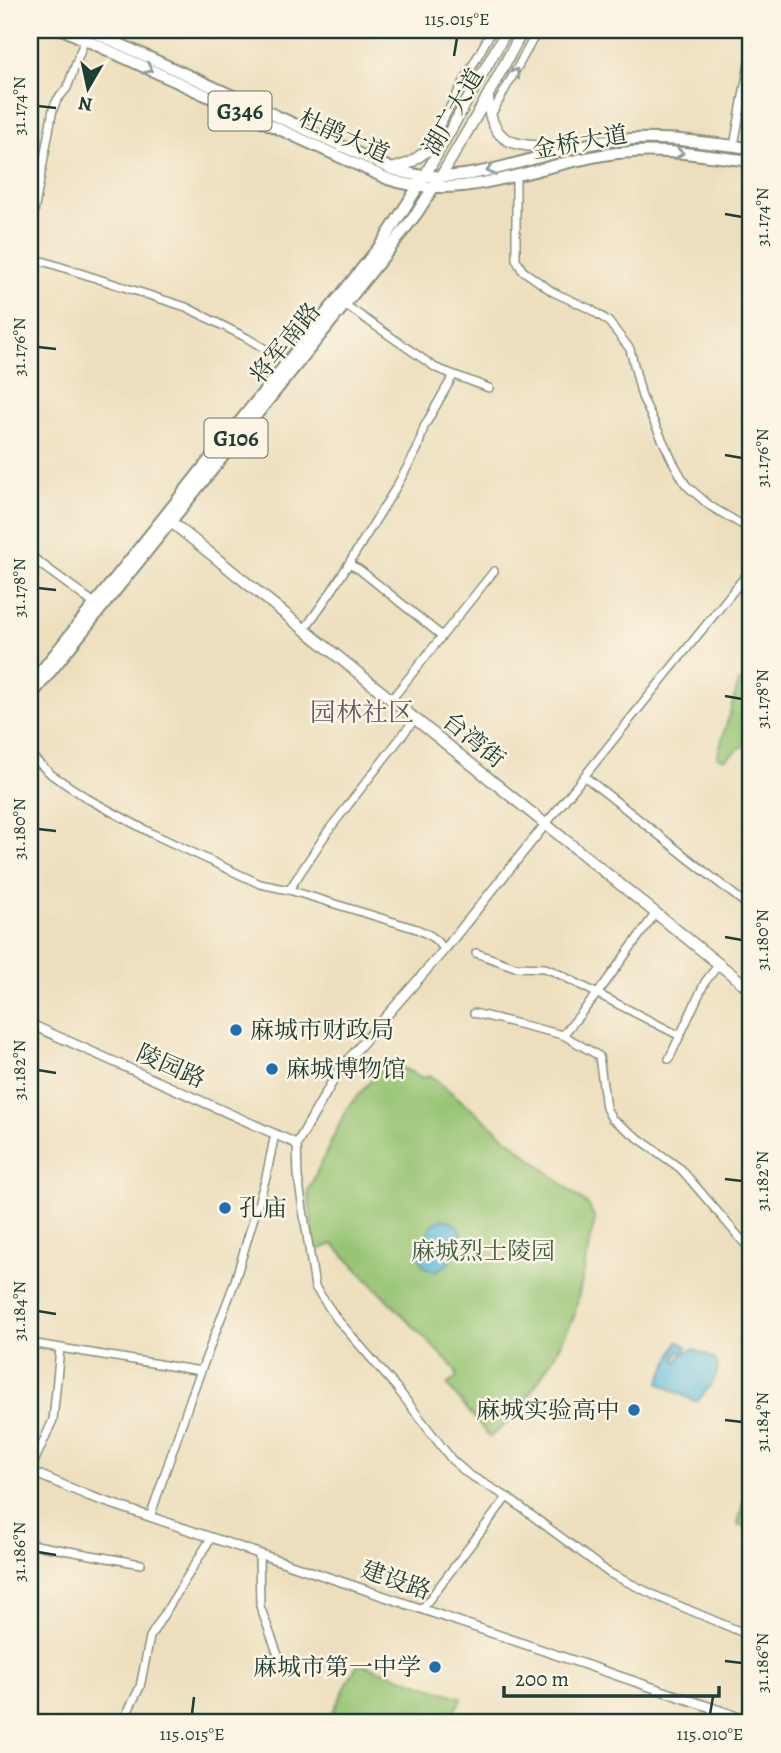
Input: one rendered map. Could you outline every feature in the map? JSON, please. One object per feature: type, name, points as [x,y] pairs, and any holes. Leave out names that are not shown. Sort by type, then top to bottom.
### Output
[{"type":"highway","name":"杜鹃大道","points":[[64,30],[87,35],[421,182]]},
{"type":"highway","name":"杜鹃大道","points":[[87,35],[388,179],[421,182]]},
{"type":"highway","name":"金桥大道","points":[[421,182],[481,173],[577,147],[618,140],[652,138],[751,148]]},
{"type":"highway","name":"金桥大道","points":[[421,182],[433,188],[482,183],[588,158],[634,152],[678,153],[751,161]]},
{"type":"highway","name":"将军南路","points":[[30,697],[417,213],[440,178]]},
{"type":"highway","name":"将军南路","points":[[30,685],[383,242],[421,182]]},
{"type":"main road","name":"湖广大道","points":[[421,182],[507,30]]},
{"type":"main road","name":"湖广大道","points":[[440,178],[523,30]]},
{"type":"main road","points":[[488,95],[497,133],[510,142],[577,147]]},
{"type":"main road","points":[[392,169],[410,163],[449,135]]},
{"type":"main road","name":"台湾街","points":[[170,521],[751,990]]},
{"type":"street","points":[[426,152],[492,30]]},
{"type":"street","points":[[491,116],[538,30]]},
{"type":"street","points":[[30,234],[53,109],[67,88],[87,35]]},
{"type":"street","points":[[734,146],[751,52]]},
{"type":"street","points":[[516,175],[516,259],[519,266],[553,292],[597,312],[607,321],[630,349],[642,397],[687,485],[710,506],[751,530]]},
{"type":"street","points":[[30,257],[186,307],[287,362]]},
{"type":"street","points":[[344,304],[436,368],[489,388]]},
{"type":"street","points":[[304,630],[349,564],[417,450],[424,427],[453,376]]},
{"type":"street","points":[[30,556],[94,604]]},
{"type":"street","points":[[349,564],[442,636]]},
{"type":"street","points":[[751,569],[445,949],[339,1070],[297,1144],[298,1177],[312,1280],[318,1293],[452,1460],[609,1573],[646,1592],[751,1636]]},
{"type":"street","points":[[391,700],[494,571]]},
{"type":"street","points":[[289,890],[328,831],[415,719]]},
{"type":"street","points":[[30,755],[70,789],[153,834],[260,884],[289,890],[417,929],[431,936],[445,949]]},
{"type":"street","points":[[584,776],[751,908]]},
{"type":"street","points":[[563,1035],[598,993],[655,914]]},
{"type":"street","points":[[476,953],[515,967],[545,968],[680,1036]]},
{"type":"street","points":[[669,1059],[705,982],[719,964]]},
{"type":"street","points":[[474,1013],[563,1035],[599,1056],[606,1108],[612,1119],[681,1168],[751,1251]]},
{"type":"street","name":"陵园路","points":[[30,1024],[297,1144]]},
{"type":"street","points":[[150,1517],[234,1284],[266,1177],[275,1134]]},
{"type":"street","points":[[30,1343],[201,1371]]},
{"type":"street","points":[[30,1471],[53,1420],[60,1348]]},
{"type":"street","name":"建设路","points":[[30,1471],[89,1496],[751,1721]]},
{"type":"street","points":[[422,1609],[507,1497]]},
{"type":"street","points":[[122,1723],[141,1687],[149,1637],[198,1563],[211,1538]]},
{"type":"street","points":[[30,1544],[141,1564]]},
{"type":"street","points":[[259,1554],[260,1606],[278,1655]]},
{"type":"street","points":[[708,1723],[713,1708]]},
{"type":"green space","points":[[751,680],[751,740],[725,759],[717,757],[739,681]]},
{"type":"green space","name":"麻城烈士陵园","points":[[388,1061],[423,1078],[430,1075],[589,1206],[595,1219],[574,1317],[554,1356],[528,1397],[506,1424],[490,1437],[447,1385],[457,1377],[455,1369],[333,1244],[315,1251],[308,1191],[347,1108]]},
{"type":"green space","points":[[744,1498],[751,1499],[751,1530],[738,1525]]},
{"type":"green space","points":[[358,1663],[462,1698],[447,1723],[327,1723]]},
{"type":"water","points":[[440,1220],[453,1223],[461,1233],[448,1264],[436,1271],[424,1267],[419,1256],[431,1226]]},
{"type":"water","points":[[678,1341],[687,1346],[678,1353],[675,1360],[678,1362],[683,1353],[693,1349],[715,1360],[718,1365],[713,1381],[698,1401],[659,1383]]},
{"type":"place","name":"麻城市财政局","points":[[236,1030]]},
{"type":"place","name":"麻城博物馆","points":[[272,1069]]},
{"type":"place","name":"孔庙","points":[[225,1208]]},
{"type":"place","name":"麻城实验高中","points":[[634,1410]]},
{"type":"place","name":"麻城市第一中学","points":[[435,1667]]},
{"type":"district","name":"园林社区","points":[[362,712]]}]
